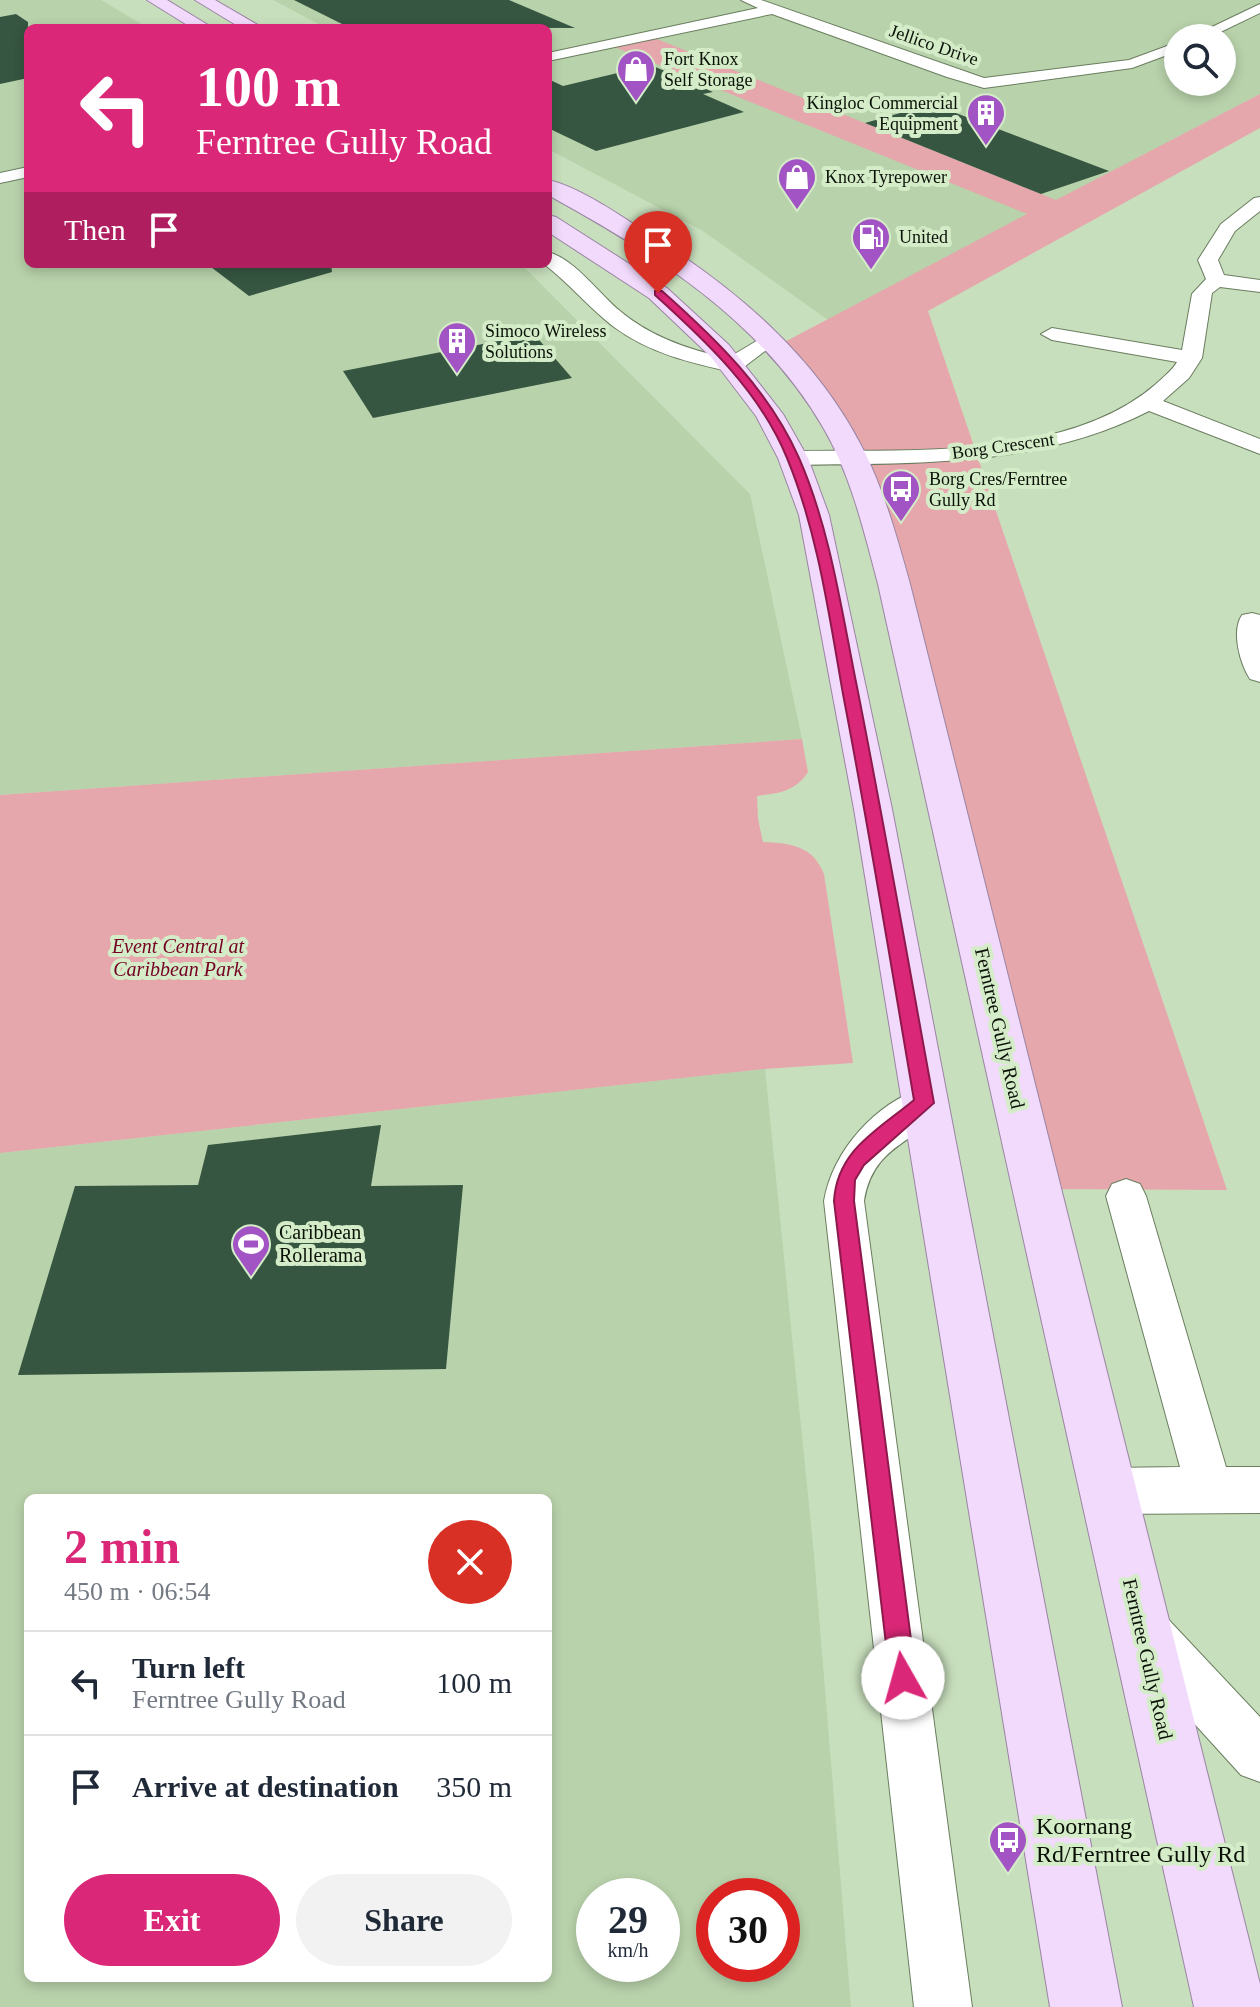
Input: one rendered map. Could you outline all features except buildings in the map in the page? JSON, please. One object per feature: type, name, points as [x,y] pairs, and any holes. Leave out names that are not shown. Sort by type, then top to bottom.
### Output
[{"type":"main road","points":[[155,0],[197,24]]},
{"type":"main road","points":[[203,0],[247,24]]},
{"type":"main road","name":"Ferntree Gully Road","points":[[552,188],[677,262],[770,339],[820,401],[851,457],[879,530],[1230,2007]]},
{"type":"main road","points":[[552,225],[658,293],[697,327],[732,365],[769,414],[793,458],[823,552],[1086,2007]]},
{"type":"street","name":"Jellico Drive","points":[[748,0],[984,83],[1132,64],[1164,51]]},
{"type":"street","points":[[1226,24],[1260,8]]},
{"type":"street","points":[[552,56],[774,9]]},
{"type":"street","points":[[552,63],[605,47]]},
{"type":"street","points":[[0,178],[24,173]]},
{"type":"street","points":[[0,192],[24,186]]},
{"type":"street","points":[[1216,280],[1207,264],[1213,250],[1228,228],[1260,202]]},
{"type":"street","points":[[552,261],[573,276],[621,322],[650,341],[690,357],[732,365],[770,339]]},
{"type":"street","points":[[1216,280],[1260,286]]},
{"type":"street","points":[[1052,334],[1191,358],[1201,295],[1216,280]]},
{"type":"street","name":"Borg Crescent","points":[[793,458],[965,453],[1035,445],[1089,431],[1148,403],[1175,379],[1191,358]]},
{"type":"street","points":[[1148,403],[1260,447]]},
{"type":"street","points":[[1252,621],[1252,646],[1260,673]]},
{"type":"street","points":[[924,1103],[857,1159],[845,1179],[844,1201],[943,2007]]},
{"type":"street","points":[[1126,1196],[1210,1491]]},
{"type":"street","points":[[1108,1491],[1260,1490]]},
{"type":"street","points":[[1140,1626],[1260,1756]]},
{"type":"shaded area","points":[[0,0],[101,0],[141,24],[24,24],[24,268],[525,268],[750,494],[802,739],[0,795]]},
{"type":"shaded area","points":[[273,0],[1260,0],[1260,94],[828,320],[703,231],[552,151],[552,24],[318,24]]},
{"type":"shaded area","points":[[765,1069],[814,1555],[851,2007],[0,2007],[0,1153]]},
{"type":"green space","points":[[652,37],[1056,200],[1260,94],[1260,128],[928,311],[1227,1190],[1037,1189],[865,488],[777,346],[1027,214],[612,46]]},
{"type":"green space","name":"Event Central at Caribbean Park","points":[[802,739],[808,772],[792,788],[757,796],[758,819],[763,842],[800,848],[814,857],[824,874],[853,1063],[765,1069],[0,1153],[0,795]]},
{"type":"place","name":"Fort Knox Self Storage","points":[[636,103]]},
{"type":"place","name":"Kingloc Commercial Equipment","points":[[986,147]]},
{"type":"place","name":"Knox Tyrepower","points":[[797,211]]},
{"type":"place","name":"United","points":[[871,271]]},
{"type":"place","name":"Simoco Wireless Solutions","points":[[457,375]]},
{"type":"place","name":"Borg Cres/Ferntree Gully Rd","points":[[901,523]]},
{"type":"place","name":"Caribbean Rollerama","points":[[251,1278]]},
{"type":"place","name":"Koornang Rd/Ferntree Gully Rd","points":[[1008,1874]]},
{"type":"route","points":[[658,293],[686,316],[744,378],[769,414],[793,458],[814,515],[823,552],[873,809],[924,1103],[857,1159],[845,1179],[844,1201],[903,1678]]}]
